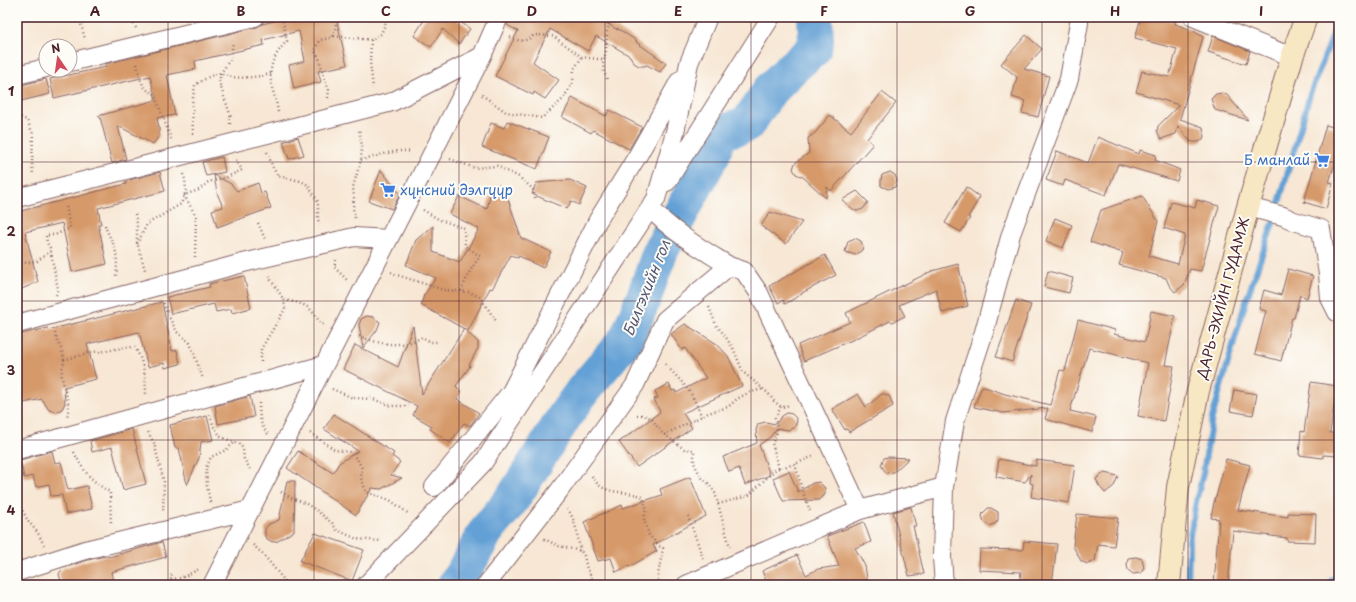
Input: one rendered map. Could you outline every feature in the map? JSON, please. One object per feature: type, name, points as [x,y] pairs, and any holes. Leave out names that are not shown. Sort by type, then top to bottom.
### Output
[{"type":"main road","name":"ДАРЬ-ЭХИЙН ГУДАМЖ","points":[[1169,585],[1178,487],[1198,391],[1248,207],[1292,57],[1306,17]]},
{"type":"street","points":[[78,60],[255,17]]},
{"type":"street","points":[[434,487],[511,392],[598,220],[638,155],[689,63],[708,17]]},
{"type":"street","points":[[366,585],[483,463],[654,208],[771,17]]},
{"type":"street","points":[[944,585],[942,556],[944,487],[955,421],[984,332],[1011,234],[1069,79],[1079,23],[1078,17]]},
{"type":"street","points":[[1193,17],[1292,57]]},
{"type":"street","points":[[212,585],[482,56],[496,23]]},
{"type":"street","points":[[17,198],[392,102],[482,56]]},
{"type":"street","points":[[654,208],[675,132],[689,63]]},
{"type":"street","points":[[17,74],[38,70]]},
{"type":"street","points":[[1248,207],[1321,229],[1330,298],[1337,312],[1339,312]]},
{"type":"street","points":[[654,208],[698,246],[729,266],[744,271],[759,293],[860,510]]},
{"type":"street","points":[[17,324],[158,286],[326,244],[354,238],[388,239]]},
{"type":"street","points":[[486,585],[559,491],[619,409],[635,385],[665,320],[729,266]]},
{"type":"street","points":[[17,450],[324,365]]},
{"type":"street","points":[[686,585],[860,510],[944,487]]},
{"type":"street","points":[[17,572],[85,550],[250,510]]},
{"type":"path","points":[[282,17],[287,41],[273,60],[271,74],[272,87],[278,115],[288,128]]},
{"type":"path","points":[[333,36],[336,28],[335,17]]},
{"type":"path","points":[[327,118],[326,110],[329,90],[319,58],[314,50],[320,40],[333,36],[371,40],[381,34],[388,17]]},
{"type":"path","points":[[607,79],[603,64],[610,17]]},
{"type":"path","points":[[229,23],[233,37],[231,58],[221,73],[219,82],[230,114],[231,143]]},
{"type":"path","points":[[496,23],[514,39],[521,41],[528,40],[534,35],[553,36],[582,57],[597,60],[604,59]]},
{"type":"path","points":[[371,40],[370,71],[373,97],[376,106]]},
{"type":"path","points":[[128,48],[136,62],[143,85],[149,92],[154,93],[178,157],[185,179],[186,191],[181,204],[147,224],[137,244]]},
{"type":"path","points":[[464,89],[480,94],[506,112],[542,118],[563,99],[573,82],[574,69],[582,57]]},
{"type":"path","points":[[198,152],[193,140],[192,104],[195,85],[213,74],[221,73],[236,78],[271,74]]},
{"type":"path","points":[[352,112],[361,138],[362,146],[361,160],[353,187],[353,208],[356,226],[354,238]]},
{"type":"path","points":[[17,116],[26,120],[33,134],[32,163],[35,194]]},
{"type":"path","points":[[361,160],[406,151],[450,159],[475,168],[497,166],[519,176],[533,190],[536,201]]},
{"type":"path","points":[[268,157],[278,176],[301,181],[308,185],[318,202],[320,231],[326,244]]},
{"type":"path","points":[[184,195],[199,190],[208,182],[227,177],[242,170]]},
{"type":"path","points":[[60,187],[70,228],[55,235],[46,235],[47,243],[51,251],[58,289],[50,315],[64,360],[62,378],[67,393],[69,408],[67,417],[68,436],[79,462],[89,476],[98,486],[110,492],[112,515],[110,544]]},
{"type":"path","points":[[184,195],[196,216],[195,255],[196,265],[201,275]]},
{"type":"path","points":[[407,202],[440,220],[464,228],[465,246],[480,256],[470,271],[460,291]]},
{"type":"path","points":[[136,214],[137,244],[148,277],[158,286],[167,313],[177,332],[190,343],[204,382],[201,399]]},
{"type":"path","points":[[106,225],[107,233],[114,246],[117,257],[115,286],[119,297]]},
{"type":"path","points":[[17,264],[37,261],[51,251]]},
{"type":"path","points":[[263,429],[259,414],[262,382],[260,349],[285,309],[284,300],[271,280],[268,265],[269,258]]},
{"type":"path","points":[[336,259],[334,266],[360,293]]},
{"type":"path","points":[[376,262],[386,270],[397,275],[444,290],[469,292],[480,297],[496,320]]},
{"type":"path","points":[[700,290],[716,325],[733,348],[742,372],[763,388],[781,407],[785,407],[806,396]]},
{"type":"path","points":[[284,300],[302,303],[313,311],[321,324],[355,334],[370,341],[406,344],[414,342],[422,337],[430,342],[437,342]]},
{"type":"path","points":[[64,360],[92,352],[136,347],[143,362],[146,380],[145,414],[148,432],[154,443],[164,482],[162,510],[166,530]]},
{"type":"path","points":[[650,353],[661,360],[688,390],[702,416]]},
{"type":"path","points":[[316,382],[353,398],[373,399],[391,406],[409,406]]},
{"type":"path","points":[[664,435],[702,416],[728,407],[737,399],[748,393],[763,388]]},
{"type":"path","points":[[779,468],[772,442],[777,434],[778,427],[775,418],[781,407]]},
{"type":"path","points":[[619,409],[630,415],[643,415],[652,419],[664,435],[684,449],[694,450],[694,463],[701,477],[709,484],[715,493],[733,556],[739,562]]},
{"type":"path","points":[[211,417],[214,427],[221,437],[240,444],[243,449],[244,459],[252,472],[263,484],[291,498],[305,503],[332,523],[337,530],[357,539],[384,542],[399,551]]},
{"type":"path","points":[[295,422],[336,450],[349,452],[357,459],[362,468],[361,478],[366,492],[390,500],[405,512],[427,522]]},
{"type":"path","points":[[210,520],[206,468],[211,457],[226,450],[235,442]]},
{"type":"path","points":[[581,461],[589,470],[595,482],[609,491],[635,493],[643,497],[646,508],[644,520],[649,535],[659,546],[663,548],[658,575],[658,585]]},
{"type":"path","points":[[718,504],[748,496],[776,469],[795,464],[808,508],[813,516],[815,529]]},
{"type":"path","points":[[559,491],[567,509],[572,513],[578,535],[580,551],[584,556],[587,569],[597,585]]},
{"type":"path","points":[[17,500],[28,521],[38,533],[51,562]]},
{"type":"path","points":[[688,516],[709,575]]},
{"type":"path","points":[[527,533],[559,546],[580,551]]},
{"type":"path","points":[[235,539],[252,544],[263,554],[288,585]]},
{"type":"path","points":[[171,579],[181,578],[203,566]]},
{"type":"path","points":[[165,585],[171,579],[172,572]]},
{"type":"path","points":[[95,582],[98,585]]},
{"type":"building","points":[[291,17],[336,17],[347,65],[318,71],[321,82],[294,89],[289,65],[305,61],[299,31],[263,40],[264,45],[195,61],[196,69],[167,75],[175,115],[157,118],[159,136],[153,144],[118,126],[126,159],[112,163],[100,117],[98,116],[156,100],[150,76],[54,98],[50,79],[78,78],[78,73],[106,67],[105,64],[257,27],[262,24]]},
{"type":"building","points":[[426,17],[454,17],[470,29],[459,44],[443,29],[431,47],[414,36]]},
{"type":"building","points":[[509,17],[596,17],[637,41],[636,42],[666,63],[660,72],[647,65],[639,66],[634,63],[630,56],[596,36],[588,51],[550,29],[533,62],[559,80],[545,99],[534,92],[533,95],[495,76],[518,31],[507,25]]},
{"type":"building","points":[[1141,17],[1158,17],[1176,22],[1175,24],[1192,30],[1203,37],[1180,119],[1203,127],[1204,136],[1199,142],[1190,141],[1178,126],[1176,134],[1161,139],[1157,131],[1158,126],[1179,105],[1136,92],[1142,71],[1169,77],[1177,49],[1135,38]]},
{"type":"building","points":[[1026,35],[1042,49],[1024,69],[1049,76],[1038,117],[1022,113],[1025,101],[1012,97],[1017,77],[1001,64]]},
{"type":"building","points":[[1213,36],[1250,51],[1246,64],[1208,52]]},
{"type":"building","points":[[46,79],[50,94],[17,102],[17,86]]},
{"type":"building","points":[[882,92],[896,103],[867,139],[873,144],[831,191],[827,187],[826,198],[803,177],[796,174],[793,169],[795,163],[809,153],[808,138],[815,133],[830,115],[851,132]]},
{"type":"building","points":[[1222,93],[1227,95],[1248,120],[1215,110],[1211,99],[1216,94]]},
{"type":"building","points":[[572,98],[606,116],[609,110],[642,127],[629,149],[593,130],[591,133],[562,117]]},
{"type":"building","points":[[507,121],[549,137],[537,169],[482,147],[491,123],[504,128]]},
{"type":"building","points":[[1326,125],[1339,129],[1339,151],[1329,182],[1333,183],[1326,209],[1304,202]]},
{"type":"building","points":[[298,137],[304,155],[289,159],[283,142]]},
{"type":"building","points":[[1098,137],[1139,154],[1140,150],[1156,155],[1155,160],[1180,170],[1177,181],[1118,164],[1106,195],[1065,180],[1063,186],[1046,180],[1057,151],[1088,163]]},
{"type":"building","points":[[222,157],[225,172],[206,176],[202,162]]},
{"type":"building","name":"хүнсний дэлгүүр","points":[[381,170],[400,194],[392,209],[369,201]]},
{"type":"building","points":[[160,172],[165,191],[98,208],[101,224],[98,224],[107,264],[72,272],[62,223],[25,232],[38,282],[17,291],[17,212],[126,184],[126,181]]},
{"type":"building","points":[[890,172],[895,175],[897,181],[895,187],[888,189],[881,186],[881,180],[882,175]]},
{"type":"building","points":[[214,175],[231,184],[237,191],[258,183],[261,193],[265,192],[271,208],[217,227],[212,210],[223,207],[217,193]]},
{"type":"building","points":[[570,180],[587,188],[579,205],[571,201],[567,209],[532,194],[536,183]]},
{"type":"building","points":[[499,185],[505,190],[521,238],[551,252],[543,268],[519,256],[518,258],[511,255],[492,289],[490,288],[468,331],[421,305],[424,295],[436,278],[406,265],[416,240],[433,226],[433,252],[460,262],[479,229],[450,214],[459,196],[487,209],[492,188]]},
{"type":"building","points":[[966,187],[980,197],[968,217],[970,218],[961,232],[945,223]]},
{"type":"building","points":[[857,191],[868,202],[863,209],[857,211],[842,200]]},
{"type":"building","points":[[1142,196],[1158,221],[1149,256],[1178,264],[1185,235],[1164,228],[1171,202],[1195,208],[1197,200],[1219,206],[1201,271],[1190,269],[1184,285],[1175,292],[1169,285],[1166,278],[1119,265],[1123,253],[1090,242],[1101,210]]},
{"type":"building","points":[[770,212],[802,222],[786,244],[761,226]]},
{"type":"building","points":[[1055,218],[1072,225],[1063,248],[1046,241]]},
{"type":"building","points":[[855,238],[861,241],[863,247],[862,250],[856,255],[845,252],[848,241]]},
{"type":"building","points":[[825,255],[836,275],[785,304],[783,300],[778,303],[769,286]]},
{"type":"building","points":[[958,264],[968,306],[942,313],[936,289],[899,305],[905,316],[893,322],[890,321],[852,340],[804,361],[798,345],[850,322],[846,313],[932,271]]},
{"type":"building","points":[[1288,269],[1313,276],[1307,298],[1300,295],[1294,318],[1292,318],[1281,361],[1255,354],[1266,311],[1259,309],[1264,290],[1281,295]]},
{"type":"building","points":[[1048,271],[1073,278],[1069,293],[1044,287]]},
{"type":"building","points":[[244,276],[251,308],[232,313],[231,309],[216,312],[214,304],[171,314],[167,297],[210,287],[209,284]]},
{"type":"building","points":[[1016,300],[1031,305],[1012,362],[996,357]]},
{"type":"building","points":[[162,302],[172,351],[177,350],[180,364],[165,368],[164,363],[148,367],[139,332],[87,344],[96,379],[64,387],[65,403],[62,409],[56,412],[49,410],[42,399],[19,404],[17,395],[17,335],[48,328],[48,330]]},
{"type":"building","points":[[1151,311],[1175,316],[1165,365],[1174,366],[1164,421],[1138,416],[1148,363],[1089,348],[1070,411],[1096,417],[1092,432],[1045,419],[1048,408],[1003,413],[974,407],[982,386],[1005,394],[1050,405],[1060,370],[1065,371],[1078,320],[1115,330],[1114,334],[1145,342]]},
{"type":"building","points":[[367,316],[373,317],[380,322],[377,330],[363,348],[359,325],[361,319]]},
{"type":"building","points":[[685,324],[717,344],[728,356],[742,386],[683,413],[692,428],[637,467],[619,442],[660,412],[654,399],[658,398],[655,391],[669,384],[672,391],[675,390],[676,393],[706,378],[685,348],[682,350],[671,334]]},
{"type":"building","points":[[413,326],[422,394],[464,329],[478,342],[478,348],[469,365],[470,366],[456,386],[461,392],[457,399],[479,413],[470,426],[464,423],[450,443],[430,429],[432,426],[413,415],[417,406],[343,369],[355,345],[398,367]]},
{"type":"building","points":[[1311,382],[1337,386],[1330,433],[1339,433],[1339,456],[1323,455],[1323,458],[1299,455],[1301,431],[1304,432]]},
{"type":"building","points":[[1234,390],[1257,394],[1253,415],[1230,411]]},
{"type":"building","points":[[858,394],[866,407],[882,394],[890,397],[893,406],[849,432],[847,429],[845,430],[832,409]]},
{"type":"building","points":[[250,396],[254,417],[218,424],[215,406]]},
{"type":"building","points":[[787,413],[792,414],[796,418],[797,421],[795,427],[788,430],[777,428],[770,437],[759,445],[770,475],[745,485],[739,468],[729,472],[723,457],[757,443],[756,430],[758,424],[765,422],[776,424],[782,416]]},
{"type":"building","points":[[334,414],[394,453],[392,456],[400,462],[391,475],[402,478],[381,489],[372,488],[356,515],[287,468],[298,451],[333,473],[339,463],[358,451],[324,429]]},
{"type":"building","points":[[207,416],[213,440],[201,442],[199,458],[187,485],[179,448],[175,448],[170,425]]},
{"type":"building","points":[[132,429],[146,484],[123,490],[112,447],[92,452],[90,441]]},
{"type":"building","points":[[52,451],[55,463],[61,462],[68,490],[87,486],[92,509],[66,514],[62,495],[51,496],[49,484],[36,487],[33,476],[24,478],[20,460]]},
{"type":"building","points":[[884,458],[909,458],[894,472],[886,473],[881,465]]},
{"type":"building","points":[[999,459],[1036,466],[1036,460],[1075,465],[1069,503],[1031,497],[1033,484],[1030,483],[1031,474],[1025,482],[996,477]]},
{"type":"building","points":[[1226,459],[1250,465],[1238,510],[1288,517],[1288,513],[1316,514],[1315,542],[1287,541],[1287,538],[1233,531],[1228,585],[1214,585],[1219,519],[1211,518],[1215,497]]},
{"type":"building","points":[[789,471],[798,492],[813,483],[819,482],[825,488],[825,494],[823,497],[818,500],[783,501],[773,478]]},
{"type":"building","points":[[1104,473],[1118,476],[1114,486],[1105,493],[1099,486],[1096,479]]},
{"type":"building","points":[[690,477],[706,516],[653,545],[657,551],[629,567],[628,566],[616,572],[611,558],[598,561],[584,522],[622,505],[623,508],[662,495],[660,489]]},
{"type":"building","points":[[287,481],[295,481],[294,531],[278,541],[272,542],[266,538],[265,529],[269,524],[279,520]]},
{"type":"building","points":[[911,507],[916,526],[913,526],[924,574],[909,576],[893,512]]},
{"type":"building","points":[[988,508],[998,512],[998,520],[990,526],[984,522],[982,516]]},
{"type":"building","points":[[1077,514],[1118,518],[1114,546],[1098,544],[1095,561],[1087,564],[1081,561],[1073,546]]},
{"type":"building","points":[[864,522],[871,542],[855,548],[865,566],[868,585],[768,585],[762,571],[797,555],[806,575],[818,569],[839,566],[827,536]]},
{"type":"building","points":[[315,533],[364,550],[352,581],[300,561]]},
{"type":"building","points":[[1024,541],[1057,544],[1052,585],[1019,585],[1021,572],[979,570],[980,549],[1023,550]]},
{"type":"building","points":[[162,542],[166,557],[111,572],[114,585],[62,585],[59,574],[64,568],[88,560],[105,556],[109,557]]},
{"type":"building","points":[[1136,557],[1142,559],[1144,568],[1141,573],[1133,574],[1128,570],[1128,558]]},
{"type":"waterway","name":"Билгэхийн гол","points":[[455,585],[486,531],[513,498],[566,414],[584,389],[627,338],[660,252],[713,153],[719,137],[729,130],[741,127],[748,123],[770,90],[813,50],[816,41],[815,17]]},
{"type":"waterway","points":[[1188,585],[1189,541],[1203,473],[1212,418],[1245,304],[1275,217],[1310,94],[1331,40],[1338,17]]},
{"type":"waterway","points":[[1329,585],[1331,581],[1339,575]]},
{"type":"place","name":"Б манлай","points":[[1322,160]]},
{"type":"place","name":"хүнсний дэлгүүр","points":[[388,190]]}]
